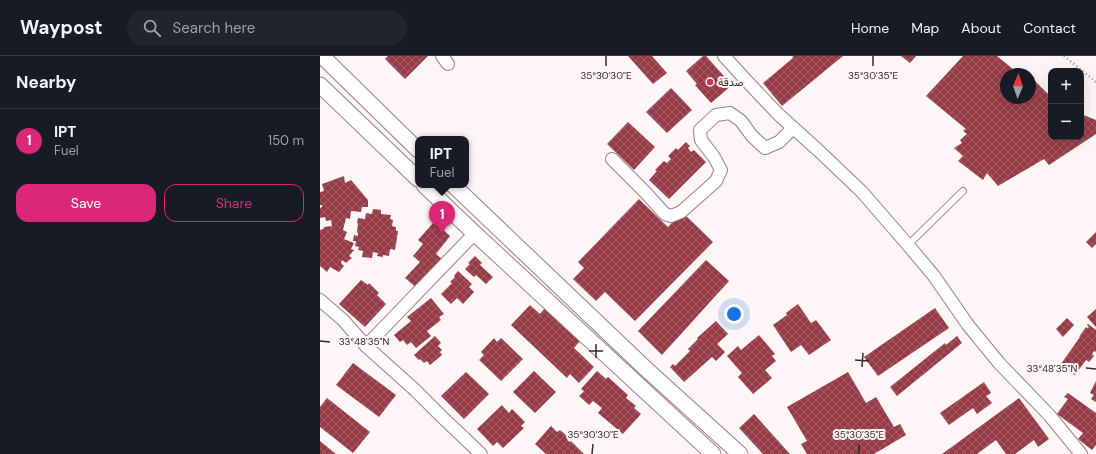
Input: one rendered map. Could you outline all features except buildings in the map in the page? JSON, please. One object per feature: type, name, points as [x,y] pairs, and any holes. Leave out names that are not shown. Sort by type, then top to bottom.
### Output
[{"type":"street","points":[[322,56],[415,147]]},
{"type":"street","points":[[724,56],[773,109],[862,192],[934,276],[968,325],[999,363],[1050,416],[1081,454]]},
{"type":"street","points":[[320,85],[415,176]]},
{"type":"street","points":[[612,159],[665,214],[671,216],[681,212],[716,181],[721,170],[714,157],[701,140],[700,130],[716,115],[730,113],[741,121],[752,136],[766,148],[779,142],[793,128]]},
{"type":"street","points":[[427,188],[472,232],[713,454]]},
{"type":"street","points":[[456,188],[645,368],[740,454]]},
{"type":"street","points":[[366,346],[472,232],[483,214]]},
{"type":"street","points":[[320,300],[343,320],[366,346],[415,390],[481,454]]},
{"type":"street","points":[[634,381],[645,368]]},
{"type":"lane","points":[[908,245],[963,191]]},
{"type":"path","points":[[1064,56],[1096,82]]},
{"type":"place","name":"صدقة","points":[[710,82]]},
{"type":"place","name":"IPT","points":[[442,234]]}]
